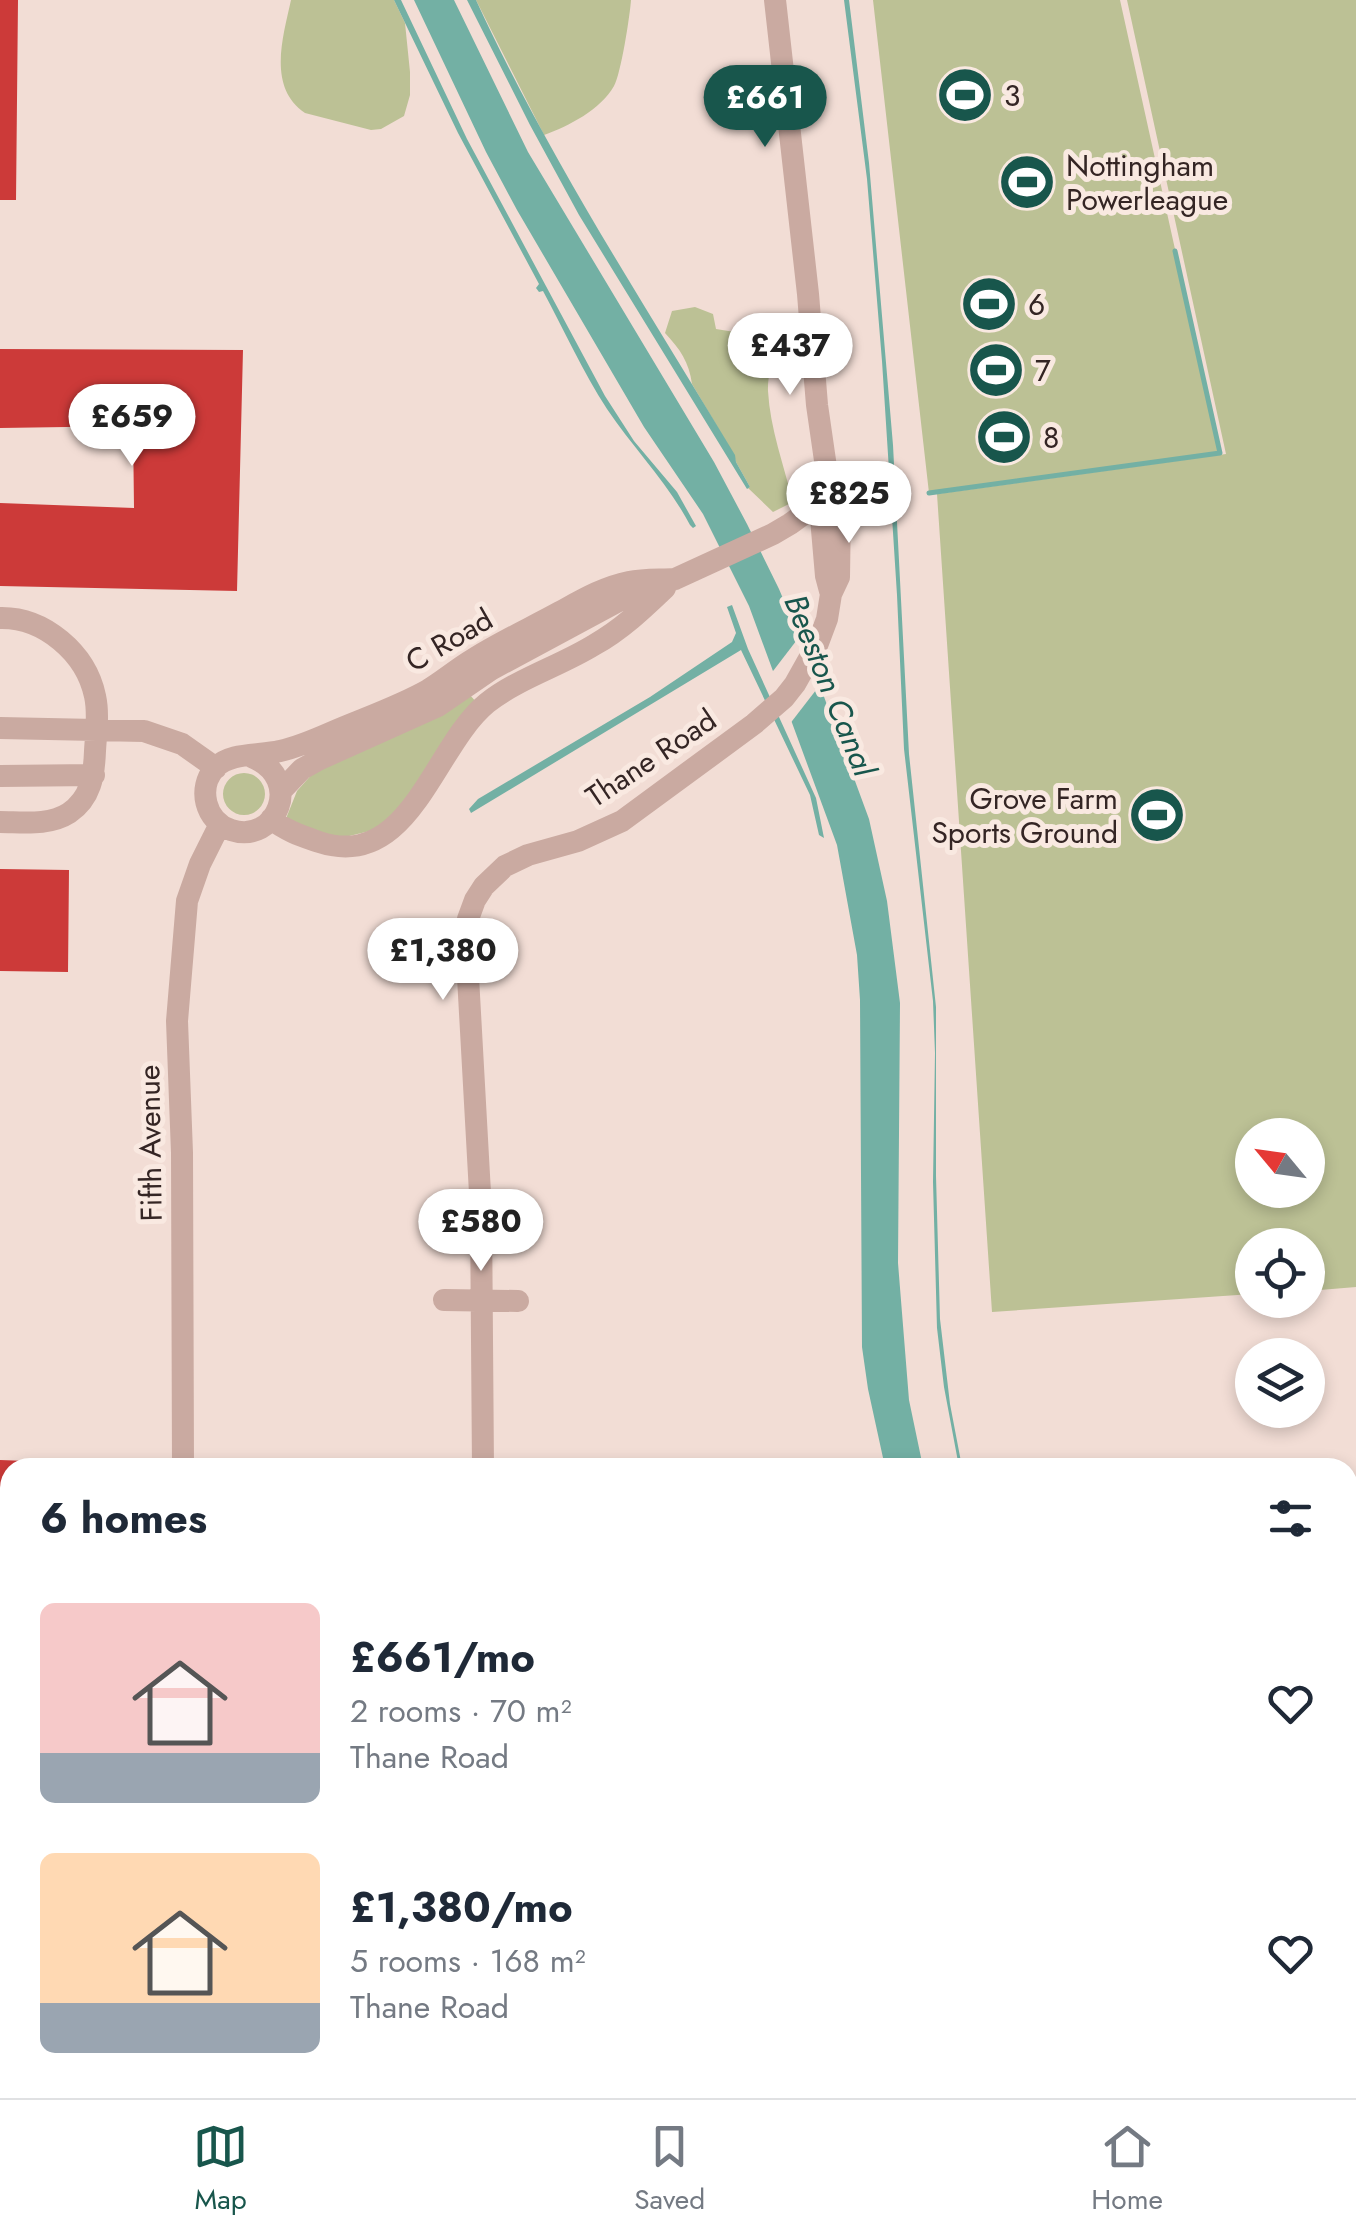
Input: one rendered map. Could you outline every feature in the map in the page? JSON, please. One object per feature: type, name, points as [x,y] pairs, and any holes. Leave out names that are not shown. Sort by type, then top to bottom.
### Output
[{"type":"street","name":"Thane Road","points":[[483,1458],[481,1211],[466,941],[475,900],[504,866],[578,841],[622,820],[754,724],[795,684],[813,655],[826,619],[831,594],[820,518],[830,495],[816,405],[808,294],[775,0]]},
{"type":"street","name":"C Road","points":[[281,790],[311,764],[438,706],[492,669],[624,598],[773,534],[830,495]]},
{"type":"street","name":"C Road","points":[[272,819],[282,828],[328,844],[351,846],[375,840],[404,818],[465,726],[482,708],[521,682],[596,644],[636,616],[675,579]]},
{"type":"street","name":"C Road","points":[[216,768],[232,758],[283,751],[311,742],[427,690],[474,659],[587,597],[630,582],[675,579]]},
{"type":"street","points":[[0,618],[26,620],[54,635],[77,658],[96,697],[94,775],[85,796],[66,815],[42,822],[0,822]]},
{"type":"street","name":"C Road","points":[[482,708],[492,669]]},
{"type":"street","points":[[0,728],[144,731],[182,744],[216,768],[208,778],[206,803],[211,815],[230,830],[263,827],[272,819],[280,801],[281,790],[272,770],[252,757]]},
{"type":"street","points":[[0,776],[94,775]]},
{"type":"street","name":"Fifth Avenue","points":[[182,1458],[182,1153],[177,1022],[187,900],[220,824]]},
{"type":"street","points":[[444,1300],[518,1300]]},
{"type":"green space","points":[[291,0],[394,0],[405,23],[410,72],[410,95],[404,116],[371,130],[305,113],[293,102],[286,90],[281,61]]},
{"type":"green space","points":[[476,0],[631,0],[614,86],[601,103],[583,116],[544,135]]},
{"type":"green space","name":"Nottingham Powerleague","points":[[873,0],[1120,0],[1220,453],[929,493]]},
{"type":"green space","name":"Grove Farm Sports Ground","points":[[1127,0],[1356,0],[1356,1287],[1325,1290],[1325,1228],[1235,1228],[1235,1295],[992,1312],[937,494],[1226,454]]},
{"type":"green space","points":[[695,307],[713,314],[716,329],[747,334],[767,328],[771,336],[769,405],[793,502],[773,512],[748,488],[734,455],[692,384],[683,356],[665,333],[672,311]]},
{"type":"green space","points":[[469,694],[478,704],[386,827],[337,839],[285,821],[297,791],[313,773]]},
{"type":"green space","points":[[244,773],[259,779],[265,794],[259,809],[244,815],[229,809],[223,794],[229,779]]},
{"type":"water","points":[[394,0],[401,0],[467,139],[605,396],[634,441],[677,492],[696,526],[693,528],[607,409],[543,291],[536,288],[539,284],[458,133]]},
{"type":"water","points":[[414,0],[454,0],[528,152],[714,462],[779,589],[869,819],[887,901],[900,1003],[898,1263],[909,1400],[921,1458],[883,1458],[862,1347],[860,1000],[857,955],[837,845],[749,606],[703,514],[644,427],[486,152]]},
{"type":"water","points":[[467,0],[476,0],[566,174],[735,455],[750,487],[747,489],[579,215]]},
{"type":"water","points":[[844,0],[849,0],[869,163],[893,445],[909,754],[936,1007],[940,1319],[960,1458],[944,1387],[937,1328],[933,1001],[904,749],[882,361],[867,179]]},
{"type":"water","points":[[732,605],[816,798],[824,838],[819,835],[810,795],[741,650],[471,813],[469,809],[478,799],[650,697],[732,642],[736,633],[727,607]]},
{"type":"pier","points":[[803,632],[823,681],[789,725],[770,675]]},
{"type":"building","points":[[0,0],[18,0],[16,200],[0,200]]},
{"type":"building","points":[[0,349],[243,350],[237,591],[0,586],[0,503],[134,508],[133,426],[0,428]]},
{"type":"building","points":[[0,869],[69,870],[68,972],[0,971]]},
{"type":"waterway","points":[[929,493],[1220,453],[1175,251]]},
{"type":"place","name":"3","points":[[965,95]]},
{"type":"place","name":"Nottingham Powerleague","points":[[1027,182]]},
{"type":"place","name":"6","points":[[989,304]]},
{"type":"place","name":"7","points":[[996,370]]},
{"type":"place","name":"8","points":[[1004,437]]},
{"type":"place","name":"Grove Farm Sports Ground","points":[[1157,815]]},
{"type":"water label","name":"Beeston Canal","points":[[830,685]]}]
